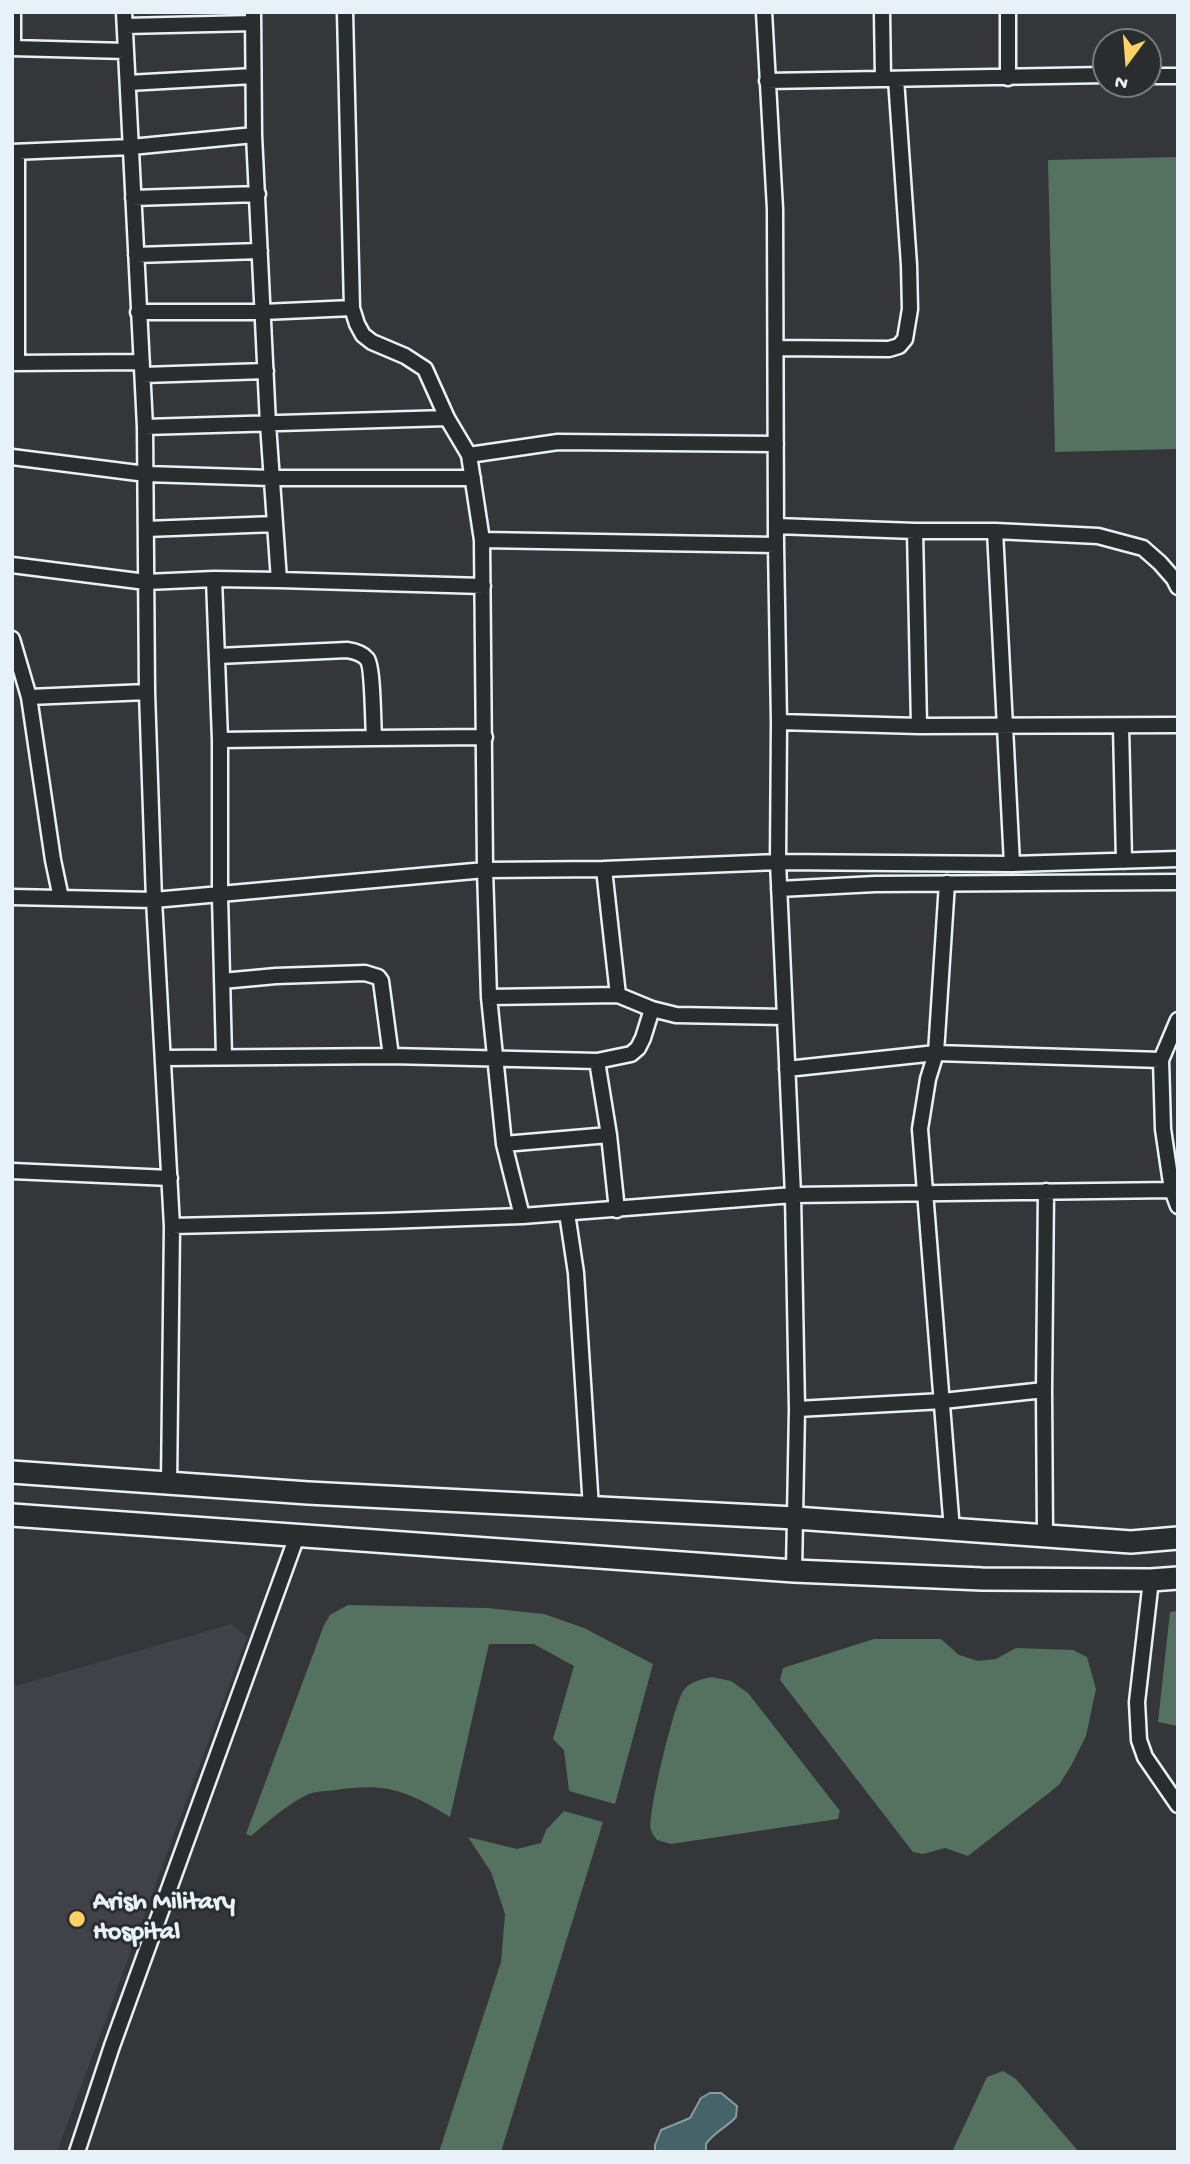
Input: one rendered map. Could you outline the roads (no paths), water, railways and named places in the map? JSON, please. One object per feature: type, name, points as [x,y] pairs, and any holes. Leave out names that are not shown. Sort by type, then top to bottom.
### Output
[{"type":"main road","points":[[12,1472],[169,1485],[795,1518],[1131,1542],[1178,1538]]},
{"type":"main road","points":[[12,1515],[794,1570],[982,1579],[1178,1578]]},
{"type":"street","points":[[13,12],[13,48],[126,51]]},
{"type":"street","points":[[345,12],[352,308],[363,335],[425,369],[447,418],[469,454],[473,478],[482,540],[489,997],[504,1144],[522,1216]]},
{"type":"street","points":[[764,12],[775,209],[778,862],[793,1195],[797,1409],[794,1570]]},
{"type":"street","points":[[776,348],[889,349],[899,346],[905,339],[910,309],[909,265],[882,12]]},
{"type":"street","points":[[1007,78],[1008,12]]},
{"type":"street","points":[[169,1485],[172,1226],[155,900],[147,692],[145,426],[125,19],[253,18],[254,135],[271,478],[279,580]]},
{"type":"street","points":[[766,81],[1092,75]]},
{"type":"street","points":[[128,83],[253,76]]},
{"type":"street","points":[[254,135],[131,147],[15,152],[15,363],[265,371]]},
{"type":"street","points":[[133,198],[258,194]]},
{"type":"street","points":[[136,255],[260,251]]},
{"type":"street","points":[[138,312],[263,312],[352,308]]},
{"type":"street","points":[[145,426],[447,418]]},
{"type":"street","points":[[469,454],[558,443],[776,444]]},
{"type":"street","points":[[12,457],[146,474],[271,478],[473,478]]},
{"type":"street","points":[[146,529],[275,524]]},
{"type":"street","points":[[776,526],[1098,536],[1143,548],[1167,571],[1178,587]]},
{"type":"street","points":[[915,531],[919,726]]},
{"type":"street","points":[[995,531],[1012,864]]},
{"type":"street","points":[[482,540],[776,545]]},
{"type":"street","points":[[12,565],[146,582],[214,579],[483,586]]},
{"type":"street","points":[[214,579],[220,740],[224,1057]]},
{"type":"street","points":[[12,639],[29,697],[61,898]]},
{"type":"street","points":[[218,656],[347,650],[361,654],[370,664],[374,738]]},
{"type":"street","points":[[29,697],[147,692]]},
{"type":"street","points":[[779,722],[1006,727],[1178,725]]},
{"type":"street","points":[[1121,726],[1124,860]]},
{"type":"street","points":[[220,740],[485,737]]},
{"type":"street","points":[[12,897],[155,900],[485,870],[604,869],[778,862],[1012,864],[1178,859]]},
{"type":"street","points":[[604,869],[608,925],[618,995]]},
{"type":"street","points":[[779,889],[875,884],[1178,882]]},
{"type":"street","points":[[947,883],[936,1054],[928,1079],[920,1129],[952,1530]]},
{"type":"street","points":[[222,981],[365,973],[378,977],[381,981],[391,1056]]},
{"type":"street","points":[[489,997],[618,995],[652,1009],[676,1015],[785,1017]]},
{"type":"street","points":[[164,1058],[391,1056],[597,1060],[631,1055],[643,1038],[652,1009]]},
{"type":"street","points":[[1178,1020],[1161,1060],[1170,1129],[1172,1190],[1178,1206]]},
{"type":"street","points":[[787,1069],[936,1054],[1161,1060]]},
{"type":"street","points":[[597,1060],[617,1210]]},
{"type":"street","points":[[504,1144],[609,1135]]},
{"type":"street","points":[[12,1171],[170,1178]]},
{"type":"street","points":[[172,1226],[522,1216],[793,1195],[1172,1190]]},
{"type":"street","points":[[1045,1536],[1046,1191]]},
{"type":"street","points":[[568,1213],[576,1273],[591,1508]]},
{"type":"street","points":[[797,1409],[943,1401],[1044,1390]]},
{"type":"street","points":[[77,2152],[112,2046],[297,1536]]},
{"type":"street","points":[[1151,1580],[1137,1702],[1139,1740],[1145,1757],[1178,1805]]},
{"type":"water","points":[[710,2093],[721,2093],[737,2106],[736,2117],[709,2140],[706,2152],[655,2152],[661,2130],[690,2118],[701,2098]]},
{"type":"place","name":"Arish Military Hospital","points":[[77,1919]]}]
